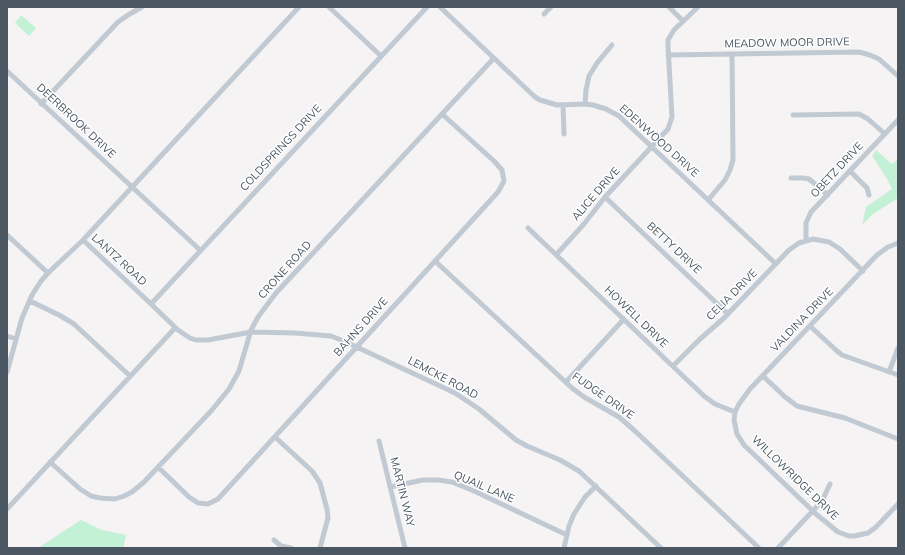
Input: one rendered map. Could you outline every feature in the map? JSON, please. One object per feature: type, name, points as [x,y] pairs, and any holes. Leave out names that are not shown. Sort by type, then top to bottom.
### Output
[{"type":"street","points":[[41,104],[113,28],[128,15],[142,7]]},
{"type":"street","name":"LANTZ ROAD","points":[[175,328],[83,240],[300,7]]},
{"type":"street","points":[[329,7],[381,56]]},
{"type":"street","name":"COLDSPRINGS DRIVE","points":[[151,304],[427,7]]},
{"type":"street","name":"EDENWOOD DRIVE","points":[[440,7],[535,96],[550,104],[585,104],[597,106],[619,116],[776,264]]},
{"type":"street","points":[[544,14],[551,7]]},
{"type":"street","points":[[669,7],[683,21]]},
{"type":"street","name":"ALICE DRIVE","points":[[556,255],[584,224],[605,197],[667,131],[671,121],[668,55],[670,36],[674,30],[698,7]]},
{"type":"street","points":[[585,104],[586,90],[590,76],[597,63],[612,45]]},
{"type":"street","name":"MEADOW MOOR DRIVE","points":[[668,55],[859,52],[879,59],[898,76]]},
{"type":"street","points":[[708,200],[725,180],[733,160],[732,54]]},
{"type":"street","name":"CRONE ROAD","points":[[50,462],[80,489],[91,496],[104,499],[115,499],[128,494],[144,482],[212,410],[229,389],[239,371],[251,332],[258,317],[276,293],[494,58]]},
{"type":"street","name":"DEERBROOK DRIVE","points":[[7,71],[41,104],[133,186],[200,250]]},
{"type":"street","points":[[563,105],[564,134]]},
{"type":"street","name":"BAHNS DRIVE","points":[[158,467],[189,497],[201,504],[210,504],[220,497],[498,192],[504,179],[502,170],[442,114]]},
{"type":"street","points":[[793,115],[859,114],[868,119],[885,134]]},
{"type":"street","name":"OBETZ DRIVE","points":[[806,240],[805,228],[807,218],[898,120]]},
{"type":"street","points":[[850,171],[867,188],[869,195]]},
{"type":"street","points":[[791,178],[809,179],[828,195]]},
{"type":"street","name":"BETTY DRIVE","points":[[605,197],[728,314]]},
{"type":"street","name":"HOWELL DRIVE","points":[[528,228],[711,401],[735,412]]},
{"type":"street","points":[[7,236],[48,273]]},
{"type":"street","points":[[7,372],[22,318],[37,288],[48,273],[83,240]]},
{"type":"street","points":[[806,240],[820,240],[832,244],[863,271]]},
{"type":"street","name":"CELIA DRIVE","points":[[673,366],[728,314],[792,247],[806,240]]},
{"type":"street","name":"VALDINA DRIVE","points":[[735,412],[747,393],[877,255],[888,247],[898,243]]},
{"type":"street","name":"FUDGE DRIVE","points":[[436,261],[566,382],[584,397],[624,421],[759,548]]},
{"type":"street","points":[[30,301],[74,324],[130,376]]},
{"type":"street","points":[[566,382],[624,319]]},
{"type":"street","points":[[810,326],[842,355],[898,375]]},
{"type":"street","points":[[7,509],[175,328]]},
{"type":"street","name":"LEMCKE ROAD","points":[[175,328],[190,338],[203,340],[251,332],[295,333],[335,337],[357,346],[462,397],[479,409],[516,440],[565,462],[579,471],[661,548]]},
{"type":"street","points":[[7,336],[16,339]]},
{"type":"street","points":[[889,372],[898,348]]},
{"type":"street","points":[[763,376],[797,406],[845,418],[898,439]]},
{"type":"street","name":"WILLOWRIDGE DRIVE","points":[[735,412],[734,420],[736,430],[744,445],[813,511],[838,532],[849,536],[863,535],[874,529],[898,504]]},
{"type":"street","points":[[275,437],[312,471],[320,483],[328,518],[320,548]]},
{"type":"street","name":"MARTIN WAY","points":[[379,441],[405,548]]},
{"type":"street","name":"QUAIL LANE","points":[[390,487],[423,480],[452,482],[567,535]]},
{"type":"street","points":[[778,548],[813,511],[824,497],[830,484]]},
{"type":"street","points":[[564,548],[571,520],[576,508],[596,486]]},
{"type":"street","points":[[274,540],[281,546],[292,548]]},
{"type":"green space","points":[[21,15],[36,28],[29,36],[15,23]]},
{"type":"green space","points":[[876,150],[892,164],[898,159],[898,198],[873,214],[862,225],[866,207],[892,189],[872,156]]},
{"type":"green space","points":[[81,520],[102,530],[126,535],[123,548],[38,548]]}]
